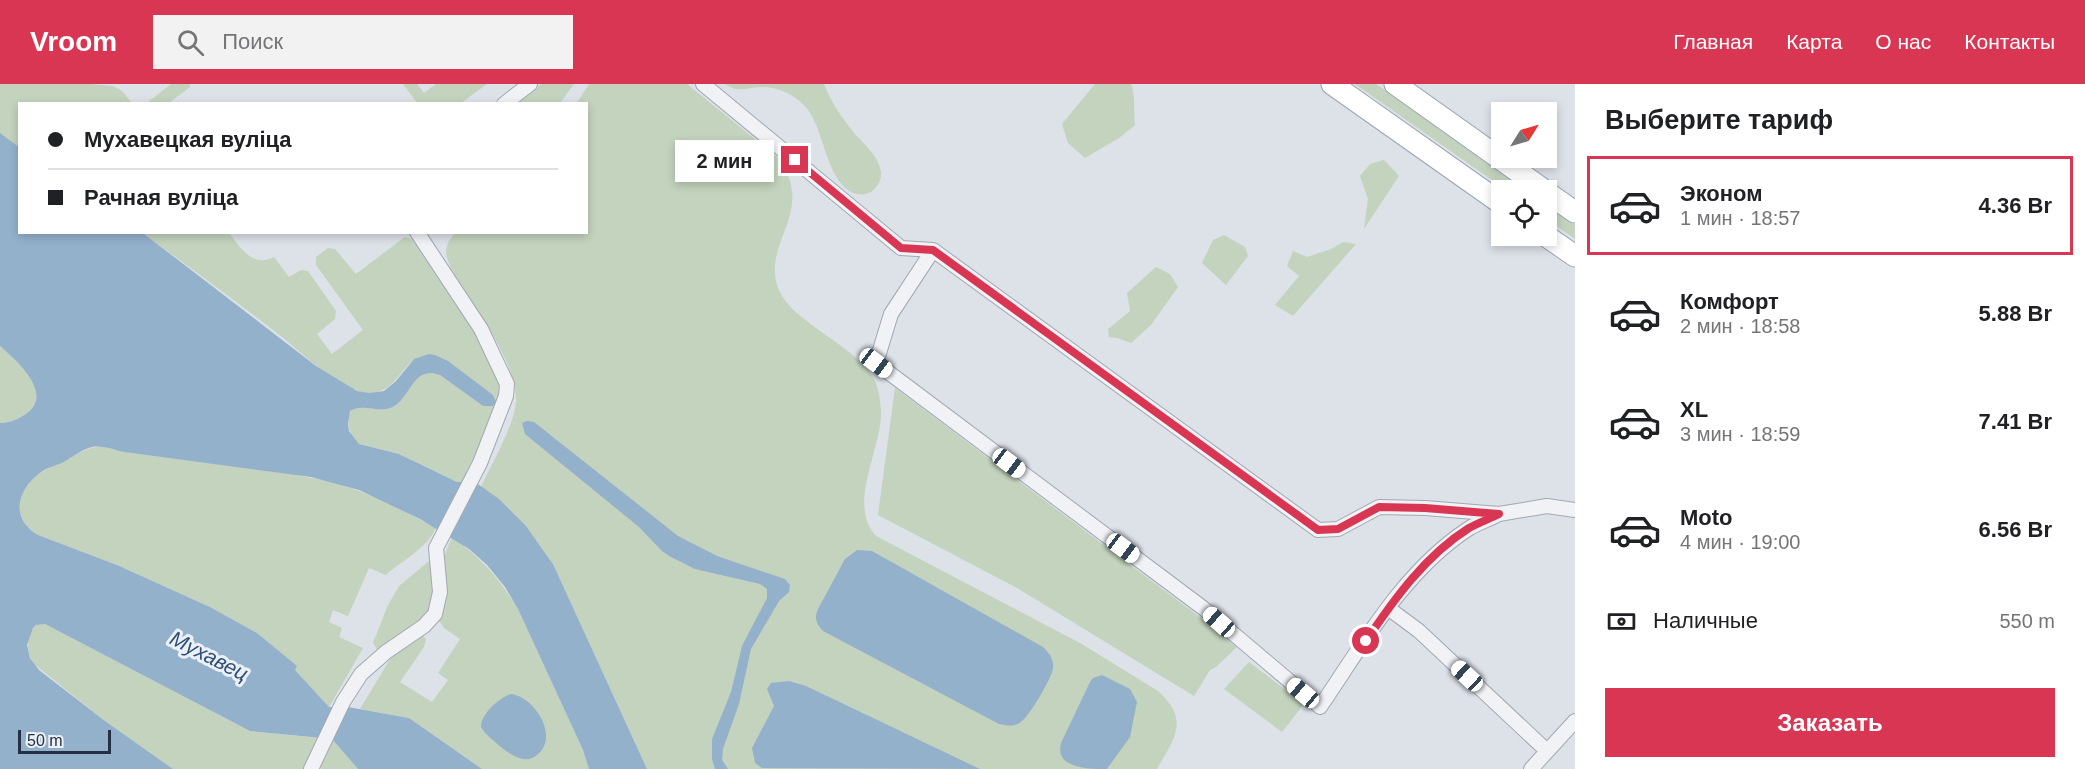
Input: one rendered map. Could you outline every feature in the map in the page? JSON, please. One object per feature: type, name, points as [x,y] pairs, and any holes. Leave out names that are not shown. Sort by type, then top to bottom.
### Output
[{"type":"main road","points":[[1332,84],[1491,196]]},
{"type":"main road","points":[[1395,84],[1530,180]]},
{"type":"main road","points":[[1557,199],[1575,212]]},
{"type":"main road","points":[[1557,244],[1575,256]]},
{"type":"street","points":[[507,102],[530,84]]},
{"type":"street","points":[[703,84],[901,248],[933,250],[1318,530],[1338,529],[1379,507],[1499,514],[1547,506],[1575,510]]},
{"type":"street","points":[[311,769],[356,680],[373,663],[424,626],[435,614],[440,592],[436,548],[480,463],[506,396],[507,384],[481,329],[418,234]]},
{"type":"street","points":[[933,250],[891,314],[876,363],[1203,608],[1320,707],[1388,608],[1414,576],[1445,546],[1470,528],[1499,514]]},
{"type":"street","points":[[1388,608],[1419,631],[1547,751]]},
{"type":"street","points":[[1531,769],[1575,721]]},
{"type":"green space","points":[[0,84],[113,86],[122,91],[131,102],[18,102],[18,146],[0,133]]},
{"type":"green space","points":[[171,84],[190,84],[190,87],[170,102],[148,102]]},
{"type":"green space","points":[[403,84],[417,84],[424,93],[436,84],[487,84],[462,102],[416,102]]},
{"type":"green space","points":[[541,84],[574,84],[561,102],[518,101]]},
{"type":"green space","points":[[589,84],[687,84],[778,158],[789,178],[792,196],[791,212],[776,259],[775,275],[780,292],[796,312],[866,367],[878,391],[881,409],[880,424],[868,475],[864,508],[868,523],[876,536],[1080,643],[1158,691],[1174,711],[1176,729],[1174,738],[1157,769],[647,769],[553,564],[521,522],[481,487],[513,417],[516,397],[510,370],[504,357],[490,330],[453,272],[446,253],[454,234],[588,234],[588,102],[578,102]]},
{"type":"green space","points":[[725,84],[824,84],[842,117],[878,161],[881,175],[877,186],[871,192],[862,194],[853,193],[844,186],[836,177],[812,116],[795,98],[773,88],[738,89]]},
{"type":"green space","points":[[1095,84],[1131,84],[1135,125],[1119,138],[1085,158],[1068,143],[1062,124]]},
{"type":"green space","points":[[1355,84],[1376,84],[1491,165],[1491,168],[1496,168],[1513,180],[1492,180]]},
{"type":"green space","points":[[1384,160],[1399,176],[1364,229],[1368,199],[1360,176],[1370,164]]},
{"type":"green space","points":[[1557,213],[1575,225],[1575,239],[1557,226]]},
{"type":"green space","points":[[144,234],[230,234],[253,258],[266,260],[274,257],[289,277],[301,270],[308,271],[336,311],[335,319],[317,334],[332,354],[363,330],[316,265],[316,257],[328,248],[335,249],[356,274],[405,237],[411,239],[436,270],[474,327],[501,383],[498,407],[462,482],[457,482],[399,454],[359,444],[349,429],[350,411],[361,408],[390,408],[401,400],[419,377],[431,373],[440,375],[483,406],[493,406],[496,402],[414,359],[384,390],[369,393],[359,391],[335,380],[265,324]]},
{"type":"green space","points":[[1224,235],[1245,247],[1248,256],[1226,285],[1202,263],[1213,240]]},
{"type":"green space","points":[[1343,242],[1356,244],[1293,316],[1275,305],[1299,276],[1287,266],[1293,251],[1307,257],[1331,249]]},
{"type":"green space","points":[[1156,267],[1170,274],[1178,287],[1151,325],[1131,343],[1109,337],[1108,329],[1130,311],[1127,293]]},
{"type":"green space","points":[[0,346],[23,368],[35,387],[36,397],[34,406],[26,414],[0,423]]},
{"type":"green space","points":[[895,388],[1237,647],[1210,670],[1194,696],[1017,588],[878,515]]},
{"type":"green space","points":[[103,446],[124,452],[334,482],[383,500],[436,528],[420,548],[386,575],[369,568],[348,616],[333,610],[329,622],[342,628],[339,637],[363,648],[329,707],[295,670],[296,666],[257,633],[210,607],[117,565],[38,535],[28,528],[22,519],[20,501],[29,483],[37,475],[76,454]]},
{"type":"green space","points":[[452,537],[489,569],[518,609],[583,750],[589,769],[482,769],[409,718],[360,709],[392,656],[422,635],[426,639],[424,647],[400,682],[432,702],[448,680],[438,673],[460,639],[444,628],[438,619],[444,557]]},
{"type":"green space","points":[[428,562],[432,562],[435,589],[430,614],[380,650],[377,649],[373,643],[388,605],[399,586]]},
{"type":"green space","points":[[45,624],[250,731],[319,738],[304,769],[173,769],[105,721],[34,664],[29,654],[28,639],[36,625]]},
{"type":"green space","points":[[1249,662],[1304,704],[1282,732],[1224,689]]},
{"type":"green space","points":[[333,740],[358,769],[321,769],[325,750],[329,748]]},
{"type":"water","name":"Мухавец","points":[[0,133],[18,146],[18,234],[144,234],[316,366],[357,391],[369,393],[384,391],[396,381],[414,359],[429,354],[448,361],[493,395],[496,402],[493,406],[483,406],[440,375],[424,374],[414,382],[396,405],[390,408],[361,408],[350,411],[349,431],[359,444],[399,454],[457,482],[475,482],[499,499],[526,526],[553,564],[647,769],[589,769],[583,750],[518,609],[505,587],[487,565],[469,549],[420,519],[359,490],[311,477],[92,447],[46,469],[29,484],[20,501],[22,519],[28,528],[38,535],[117,565],[210,607],[257,633],[297,666],[295,670],[329,707],[348,707],[409,718],[482,769],[358,769],[332,739],[250,731],[45,624],[36,625],[33,628],[27,645],[30,658],[39,670],[105,721],[173,769],[0,769],[0,423],[26,414],[34,406],[36,397],[35,387],[23,368],[0,346]]},
{"type":"water","points":[[534,422],[678,536],[717,556],[785,579],[790,585],[789,592],[779,601],[751,649],[739,704],[723,749],[722,760],[728,769],[715,769],[712,759],[712,739],[731,692],[742,646],[767,598],[767,589],[760,584],[695,569],[669,556],[639,527],[525,434],[522,423]]},
{"type":"water","points":[[857,550],[872,551],[1045,649],[1053,662],[1052,673],[1035,704],[1022,721],[1011,726],[999,724],[823,631],[816,621],[818,609],[845,559]]},
{"type":"water","points":[[1102,675],[1130,689],[1137,702],[1130,737],[1107,769],[1075,766],[1063,758],[1060,752],[1061,743],[1090,682],[1093,678]]},
{"type":"water","points":[[789,681],[806,686],[980,769],[762,768],[755,763],[752,748],[774,706],[767,689],[771,683]]},
{"type":"water","points":[[511,694],[528,702],[542,719],[546,738],[537,755],[531,758],[519,758],[508,752],[481,727],[484,717],[492,707]]},
{"type":"route","points":[[795,160],[901,248],[933,250],[1318,530],[1338,529],[1378,507],[1499,514],[1470,528],[1445,546],[1414,576],[1388,608],[1366,641]]}]
